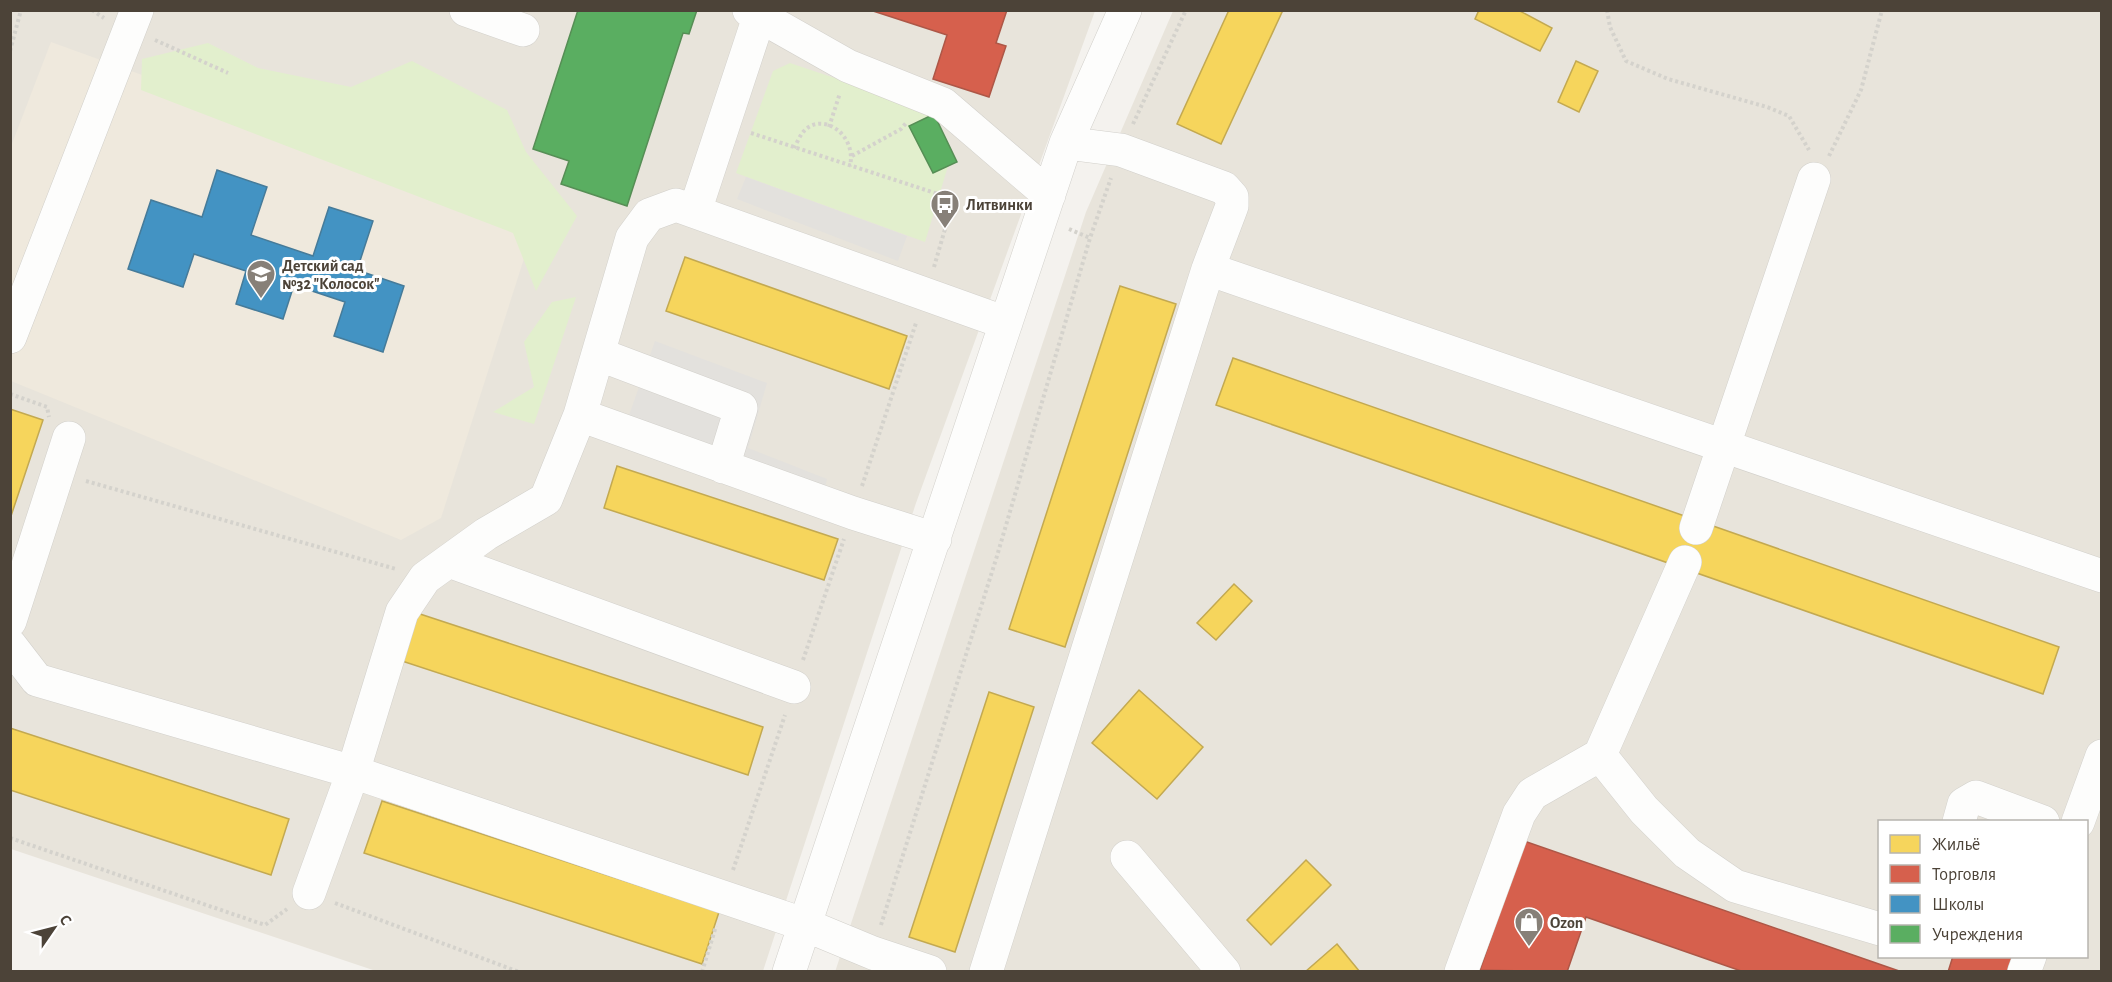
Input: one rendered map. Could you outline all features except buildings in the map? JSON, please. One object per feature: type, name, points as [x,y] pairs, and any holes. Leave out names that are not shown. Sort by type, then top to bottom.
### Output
[{"type":"street","points":[[466,10],[523,30]]},
{"type":"street","points":[[789,972],[803,924],[935,539],[1066,143],[1125,10]]},
{"type":"street","points":[[695,211],[723,124],[754,14],[848,66],[943,104],[1049,195]]},
{"type":"street","points":[[10,337],[133,20]]},
{"type":"street","points":[[986,972],[1208,269],[1232,206],[1232,197],[1224,188],[1121,150],[1066,143]]},
{"type":"street","points":[[1696,528],[1814,179]]},
{"type":"street","points":[[309,893],[353,772],[402,612],[437,569],[486,534],[546,499],[580,415],[632,238],[649,214],[676,205],[1006,322]]},
{"type":"street","points":[[1208,269],[2102,576]]},
{"type":"street","points":[[598,354],[741,408],[723,467]]},
{"type":"street","points":[[580,415],[853,513],[935,539]]},
{"type":"street","points":[[10,621],[69,438]]},
{"type":"street","points":[[1461,972],[1519,814],[1532,794],[1600,755],[1685,562]]},
{"type":"street","points":[[437,569],[794,687]]},
{"type":"street","points":[[10,645],[37,680],[353,772],[803,924],[873,953],[930,972]]},
{"type":"street","points":[[1600,755],[1644,810],[1687,853],[1735,886],[1878,928]]},
{"type":"street","points":[[2079,820],[2102,756]]},
{"type":"street","points":[[1960,820],[1964,804],[1976,797],[2038,820]]},
{"type":"street","points":[[1127,856],[1224,972]]},
{"type":"street","points":[[2024,972],[2030,958]]},
{"type":"path","points":[[10,51],[21,10]]},
{"type":"path","points":[[92,10],[133,20],[228,73]]},
{"type":"path","points":[[873,953],[997,556],[1090,238],[1121,150],[1186,10]]},
{"type":"path","points":[[1607,10],[1610,27],[1626,61],[1668,79],[1767,107],[1789,116],[1809,149],[1814,179]]},
{"type":"path","points":[[1814,179],[1834,148],[1861,90],[1882,10]]},
{"type":"path","points":[[852,156],[901,129],[909,120],[943,104]]},
{"type":"path","points":[[723,124],[938,194]]},
{"type":"path","points":[[794,148],[804,130],[816,124],[841,131],[850,143],[852,156],[850,166]]},
{"type":"path","points":[[702,972],[724,897],[926,294],[954,198]]},
{"type":"path","points":[[1064,227],[1090,238]]},
{"type":"path","points":[[57,473],[437,569]]},
{"type":"path","points":[[10,838],[265,925],[309,893],[519,972]]},
{"type":"shaded area","points":[[11,11],[1095,11],[916,503],[763,971],[376,971],[11,849]]},
{"type":"shaded area","points":[[1173,11],[2101,11],[2101,971],[835,972],[1086,212]]},
{"type":"shaded area","name":"Детский сад №32 \"Колосок\"","points":[[51,42],[537,218],[441,518],[401,540],[11,381],[10,149]]},
{"type":"shaded area","points":[[746,177],[907,236],[898,261],[737,199]]},
{"type":"shaded area","points":[[655,341],[767,383],[748,448],[827,479],[823,496],[626,424]]},
{"type":"green space","points":[[208,43],[258,68],[351,87],[412,61],[507,110],[526,152],[577,216],[536,291],[513,233],[141,90],[142,59]]},
{"type":"green space","points":[[790,63],[921,107],[934,114],[910,126],[932,173],[948,166],[925,242],[736,173],[773,71]]},
{"type":"green space","points":[[576,297],[534,424],[493,412],[534,387],[524,342],[552,302]]},
{"type":"place","name":"Литвинки","points":[[945,230]]},
{"type":"place","name":"Детский сад №32 \"Колосок\"","points":[[261,300]]},
{"type":"place","name":"Ozon","points":[[1529,948]]}]
